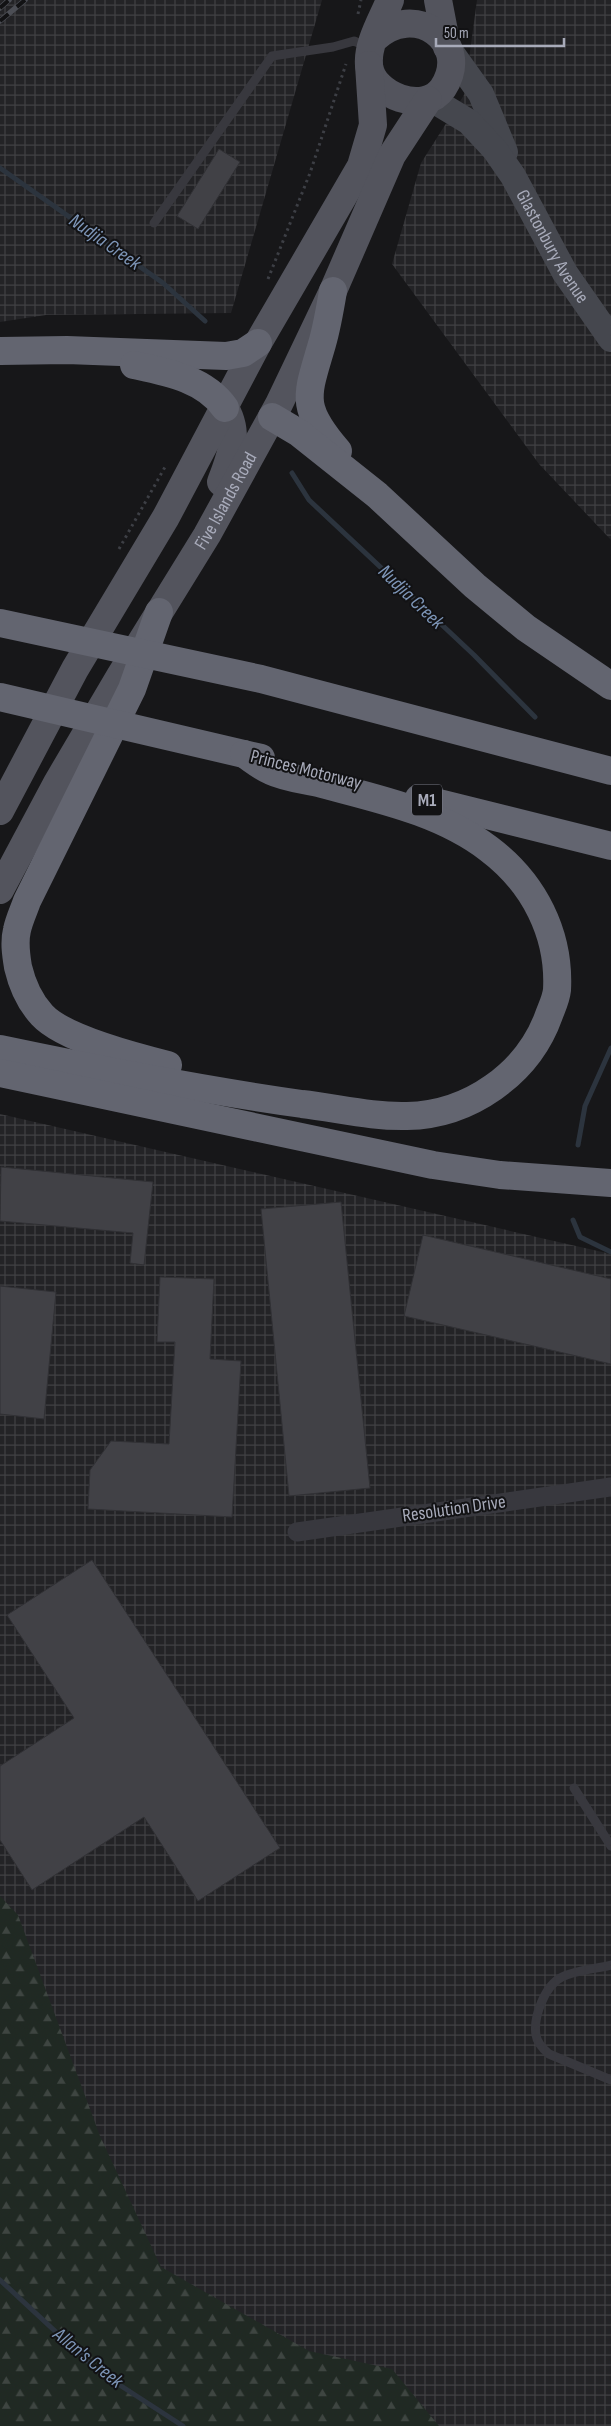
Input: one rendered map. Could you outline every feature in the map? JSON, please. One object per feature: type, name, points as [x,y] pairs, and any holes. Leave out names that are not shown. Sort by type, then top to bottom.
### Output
[{"type":"highway","points":[[333,291],[324,337],[311,379],[310,409],[321,430],[377,495]]},
{"type":"highway","points":[[0,351],[67,350],[226,356],[243,353],[258,343]]},
{"type":"highway","points":[[67,350],[180,376],[212,392],[229,415]]},
{"type":"highway","points":[[272,417],[299,433],[377,495],[475,586],[526,628],[611,686]]},
{"type":"highway","points":[[159,612],[132,690],[27,901],[16,930],[16,953],[20,975],[30,998],[43,1016],[67,1031],[140,1058],[236,1082],[269,1099]]},
{"type":"highway","points":[[11,625],[261,679],[611,771]]},
{"type":"highway","name":"Princes Motorway","points":[[11,699],[232,751],[611,846]]},
{"type":"highway","points":[[0,1049],[216,1092],[367,1114],[408,1116],[442,1112],[467,1103],[500,1084],[521,1064],[543,1032],[557,993],[556,957],[547,922],[527,886],[489,849],[455,828],[411,809],[271,771],[232,751]]},
{"type":"highway","points":[[0,1073],[433,1165],[500,1174],[611,1183]]},
{"type":"main road","points":[[0,811],[75,669],[229,415],[258,343],[364,158],[373,125],[367,48],[390,0]]},
{"type":"main road","points":[[367,48],[375,78],[389,92],[409,100],[430,100],[438,95],[450,74],[449,49],[438,0]]},
{"type":"main road","points":[[367,48],[392,25],[412,22],[432,29],[449,49]]},
{"type":"main road","name":"Glastonbury Avenue","points":[[449,49],[476,84],[486,104],[513,176]]},
{"type":"main road","name":"Glastonbury Avenue","points":[[430,100],[461,117],[477,130],[495,150],[513,176],[565,273],[611,339]]},
{"type":"main road","name":"Five Islands Road","points":[[0,890],[58,783],[272,417],[333,291],[392,155],[430,100]]},
{"type":"main road","points":[[229,415],[253,418],[272,417]]},
{"type":"main road","points":[[186,567],[231,457],[234,439],[229,415]]},
{"type":"street","name":"Resolution Drive","points":[[297,1532],[611,1487]]},
{"type":"lane","points":[[154,223],[272,56],[333,46],[367,48]]},
{"type":"lane","points":[[574,1788],[611,1846]]},
{"type":"lane","points":[[611,1965],[561,1978],[549,1988],[540,2009],[536,2035],[541,2048],[549,2054],[611,2080]]},
{"type":"path","points":[[265,288],[310,173],[367,48],[361,0]]},
{"type":"shaded area","points":[[0,0],[322,0],[231,313],[46,315],[0,322]]},
{"type":"shaded area","points":[[477,0],[611,0],[611,540],[539,464],[392,264],[421,163],[464,95]]},
{"type":"shaded area","points":[[0,1114],[611,1254],[611,2426],[0,2426]]},
{"type":"green space","points":[[0,1896],[18,1915],[100,2136],[161,2267],[309,2351],[392,2369],[439,2426],[0,2426]]},
{"type":"building","points":[[219,149],[240,162],[198,229],[177,216]]},
{"type":"building","points":[[1,1167],[153,1182],[144,1265],[130,1263],[133,1233],[0,1221]]},
{"type":"building","points":[[341,1202],[370,1488],[289,1496],[261,1209]]},
{"type":"building","points":[[423,1235],[611,1279],[611,1364],[404,1316]]},
{"type":"building","points":[[160,1277],[214,1279],[210,1359],[241,1361],[232,1517],[88,1509],[90,1470],[111,1441],[169,1444],[175,1342],[157,1342]]},
{"type":"building","points":[[0,1286],[56,1292],[44,1419],[0,1414]]},
{"type":"building","points":[[92,1560],[280,1848],[198,1901],[144,1817],[32,1890],[0,1840],[0,1766],[74,1718],[7,1615]]},
{"type":"waterway","name":"Nudjia Creek","points":[[0,168],[163,283],[205,321]]},
{"type":"waterway","name":"Nudjia Creek","points":[[292,473],[309,500],[474,655],[535,717]]},
{"type":"waterway","name":"Nudjia Creek","points":[[578,1145],[585,1106],[611,1048]]},
{"type":"waterway","name":"Nudjia Creek","points":[[573,1220],[580,1237],[611,1252]]},
{"type":"waterway","name":"Allan's Creek","points":[[0,2280],[98,2371],[183,2426]]},
{"type":"railway","points":[[0,8],[9,0]]},
{"type":"railway","points":[[0,21],[25,0]]}]
